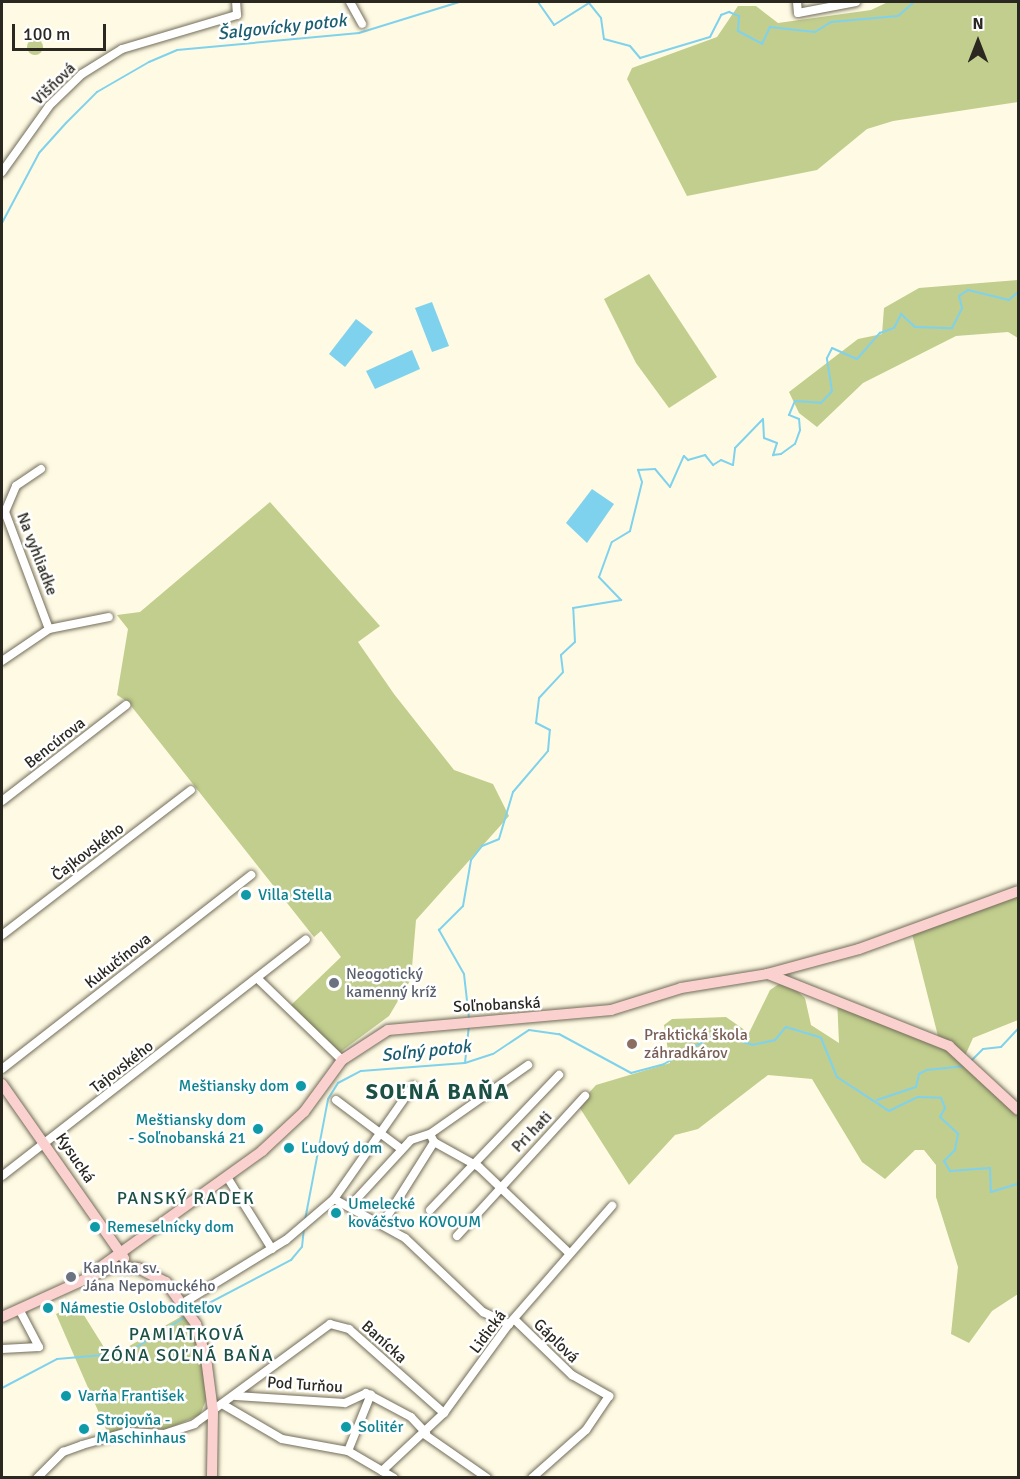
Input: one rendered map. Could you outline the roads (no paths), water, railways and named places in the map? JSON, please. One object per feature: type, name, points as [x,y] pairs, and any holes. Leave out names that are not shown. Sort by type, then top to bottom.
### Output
[{"type":"street","name":"Višňová","points":[[2,169],[49,106],[82,74],[122,49],[237,15],[236,2]]},
{"type":"street","points":[[350,2],[362,24]]},
{"type":"street","points":[[797,2],[798,13],[856,2]]},
{"type":"street","name":"Na vyhliadke","points":[[41,469],[16,486],[5,512],[49,629]]},
{"type":"street","points":[[2,661],[49,629],[109,617]]},
{"type":"street","name":"Bencúrova","points":[[2,801],[126,705]]},
{"type":"street","name":"Čajkovského","points":[[2,935],[191,790]]},
{"type":"street","name":"Kukučínova","points":[[2,1069],[251,875]]},
{"type":"street","name":"Soľnobanská","points":[[91,1275],[227,1177],[304,1112],[342,1060],[396,1027],[611,1010],[681,988],[767,974],[859,949],[1018,891]]},
{"type":"street","name":"Tajovského","points":[[2,1176],[306,939]]},
{"type":"street","points":[[767,974],[929,1036],[965,1058],[1018,1110]]},
{"type":"street","points":[[257,978],[342,1060]]},
{"type":"street","points":[[351,1206],[400,1148],[432,1138],[528,1065]]},
{"type":"street","name":"Pri hati","points":[[430,1210],[559,1075]]},
{"type":"street","name":"Kysucká","points":[[2,1084],[47,1143],[119,1253]]},
{"type":"street","points":[[185,1306],[272,1249],[311,1220],[334,1198],[378,1130],[413,1086]]},
{"type":"street","name":"Pri hati","points":[[457,1236],[500,1186],[585,1096]]},
{"type":"street","points":[[336,1100],[400,1148]]},
{"type":"street","points":[[432,1138],[474,1165],[500,1186],[569,1253]]},
{"type":"street","points":[[383,1223],[432,1138]]},
{"type":"street","points":[[227,1177],[272,1249]]},
{"type":"street","points":[[334,1198],[383,1223],[483,1311],[512,1322]]},
{"type":"street","name":"Lidická","points":[[382,1471],[425,1434],[444,1413],[512,1322],[569,1253],[612,1206]]},
{"type":"street","points":[[119,1253],[123,1266]]},
{"type":"street","points":[[2,1317],[91,1275],[123,1266],[156,1275],[185,1306],[196,1324],[218,1407],[212,1478]]},
{"type":"street","points":[[2,1349],[37,1349],[40,1342],[19,1309]]},
{"type":"street","name":"Gápľová","points":[[512,1322],[572,1376],[609,1396],[586,1430],[532,1478]]},
{"type":"street","name":"Banícka","points":[[38,1478],[76,1447],[128,1432],[165,1434],[218,1407],[313,1334],[339,1323],[444,1413]]},
{"type":"street","points":[[348,1451],[371,1395],[411,1417],[425,1434],[487,1478]]},
{"type":"street","name":"Pod Turňou","points":[[235,1396],[345,1403],[371,1395]]},
{"type":"street","points":[[218,1407],[282,1439],[348,1451],[394,1478]]},
{"type":"water","points":[[432,302],[449,346],[432,352],[415,308]]},
{"type":"water","points":[[356,319],[373,332],[345,367],[329,354]]},
{"type":"water","points":[[412,350],[420,369],[375,389],[366,371]]},
{"type":"water","points":[[592,489],[614,504],[587,543],[566,523]]},
{"type":"waterway","name":"Šalgovícky potok","points":[[2,223],[39,153],[66,123],[97,92],[149,62],[177,50],[359,33],[459,2]]},
{"type":"waterway","name":"Šalgovícky potok","points":[[538,2],[554,25],[589,3],[601,18],[604,39],[630,46],[640,58],[710,37],[721,15],[729,12],[739,16],[738,31],[762,44],[770,27],[815,32],[831,22],[898,16],[914,2]]},
{"type":"waterway","points":[[469,1018],[464,974],[439,930],[463,906],[471,860],[482,846],[499,839],[513,792],[548,751],[550,730],[536,723],[539,698],[563,672],[561,655],[575,642],[573,608],[621,600],[599,577],[612,542],[630,531],[642,482],[638,470],[655,469],[670,487],[684,456],[688,460],[705,455],[713,465],[721,460],[733,465],[735,448],[763,419],[764,438],[777,443],[773,455],[781,454],[795,444],[800,430],[799,419],[789,415],[795,401],[821,403],[832,391],[827,358],[832,348],[857,359],[880,333],[894,328],[901,314],[915,327],[952,328],[962,308],[959,296],[968,290],[1009,300],[1018,292]]},
{"type":"waterway","points":[[465,1063],[469,1027]]},
{"type":"waterway","name":"Soľný potok","points":[[305,1220],[328,1099],[338,1083],[361,1071],[465,1063],[493,1054],[529,1030],[559,1034],[631,1073],[664,1064],[717,1034],[752,1045],[775,1040],[786,1027],[821,1038],[837,1077],[889,1111],[918,1097],[941,1098],[945,1108],[940,1117],[958,1134],[955,1150],[944,1161],[950,1171],[990,1168],[991,1192],[1018,1184]]},
{"type":"waterway","points":[[970,1062],[983,1049],[1001,1047],[1018,1029]]},
{"type":"waterway","points":[[877,1100],[916,1087],[919,1074],[927,1070],[966,1066]]},
{"type":"waterway","name":"Soľný potok","points":[[192,1312],[291,1260],[302,1247],[304,1229]]},
{"type":"waterway","name":"Soľný potok","points":[[2,1388],[57,1359],[127,1353],[185,1317]]},
{"type":"place","name":"Villa Stella","points":[[246,895]]},
{"type":"place","name":"Neogotický kamenný kríž","points":[[334,983]]},
{"type":"place","name":"Praktická škola záhradkárov","points":[[632,1044]]},
{"type":"place","name":"Meštiansky dom","points":[[301,1086]]},
{"type":"place","name":"Meštiansky dom - Soľnobanská 21","points":[[258,1129]]},
{"type":"place","name":"Ľudový dom","points":[[289,1148]]},
{"type":"place","name":"Umelecké kováčstvo KOVOUM","points":[[336,1213]]},
{"type":"place","name":"Remeselnícky dom","points":[[95,1227]]},
{"type":"place","name":"Kaplnka sv. Jána Nepomuckého","points":[[71,1277]]},
{"type":"place","name":"Námestie Osloboditeľov","points":[[48,1308]]},
{"type":"place","name":"Varňa František","points":[[66,1396]]},
{"type":"place","name":"Solitér","points":[[346,1427]]},
{"type":"place","name":"Strojovňa - Maschinhaus","points":[[84,1429]]},
{"type":"district","name":"SOĽNÁ BAŇA","points":[[438,1092]]},
{"type":"district","name":"PANSKÝ RADEK","points":[[186,1198]]},
{"type":"district","name":"PAMIATKOVÁ ZÓNA SOĽNÁ BAŇA","points":[[187,1345]]}]
